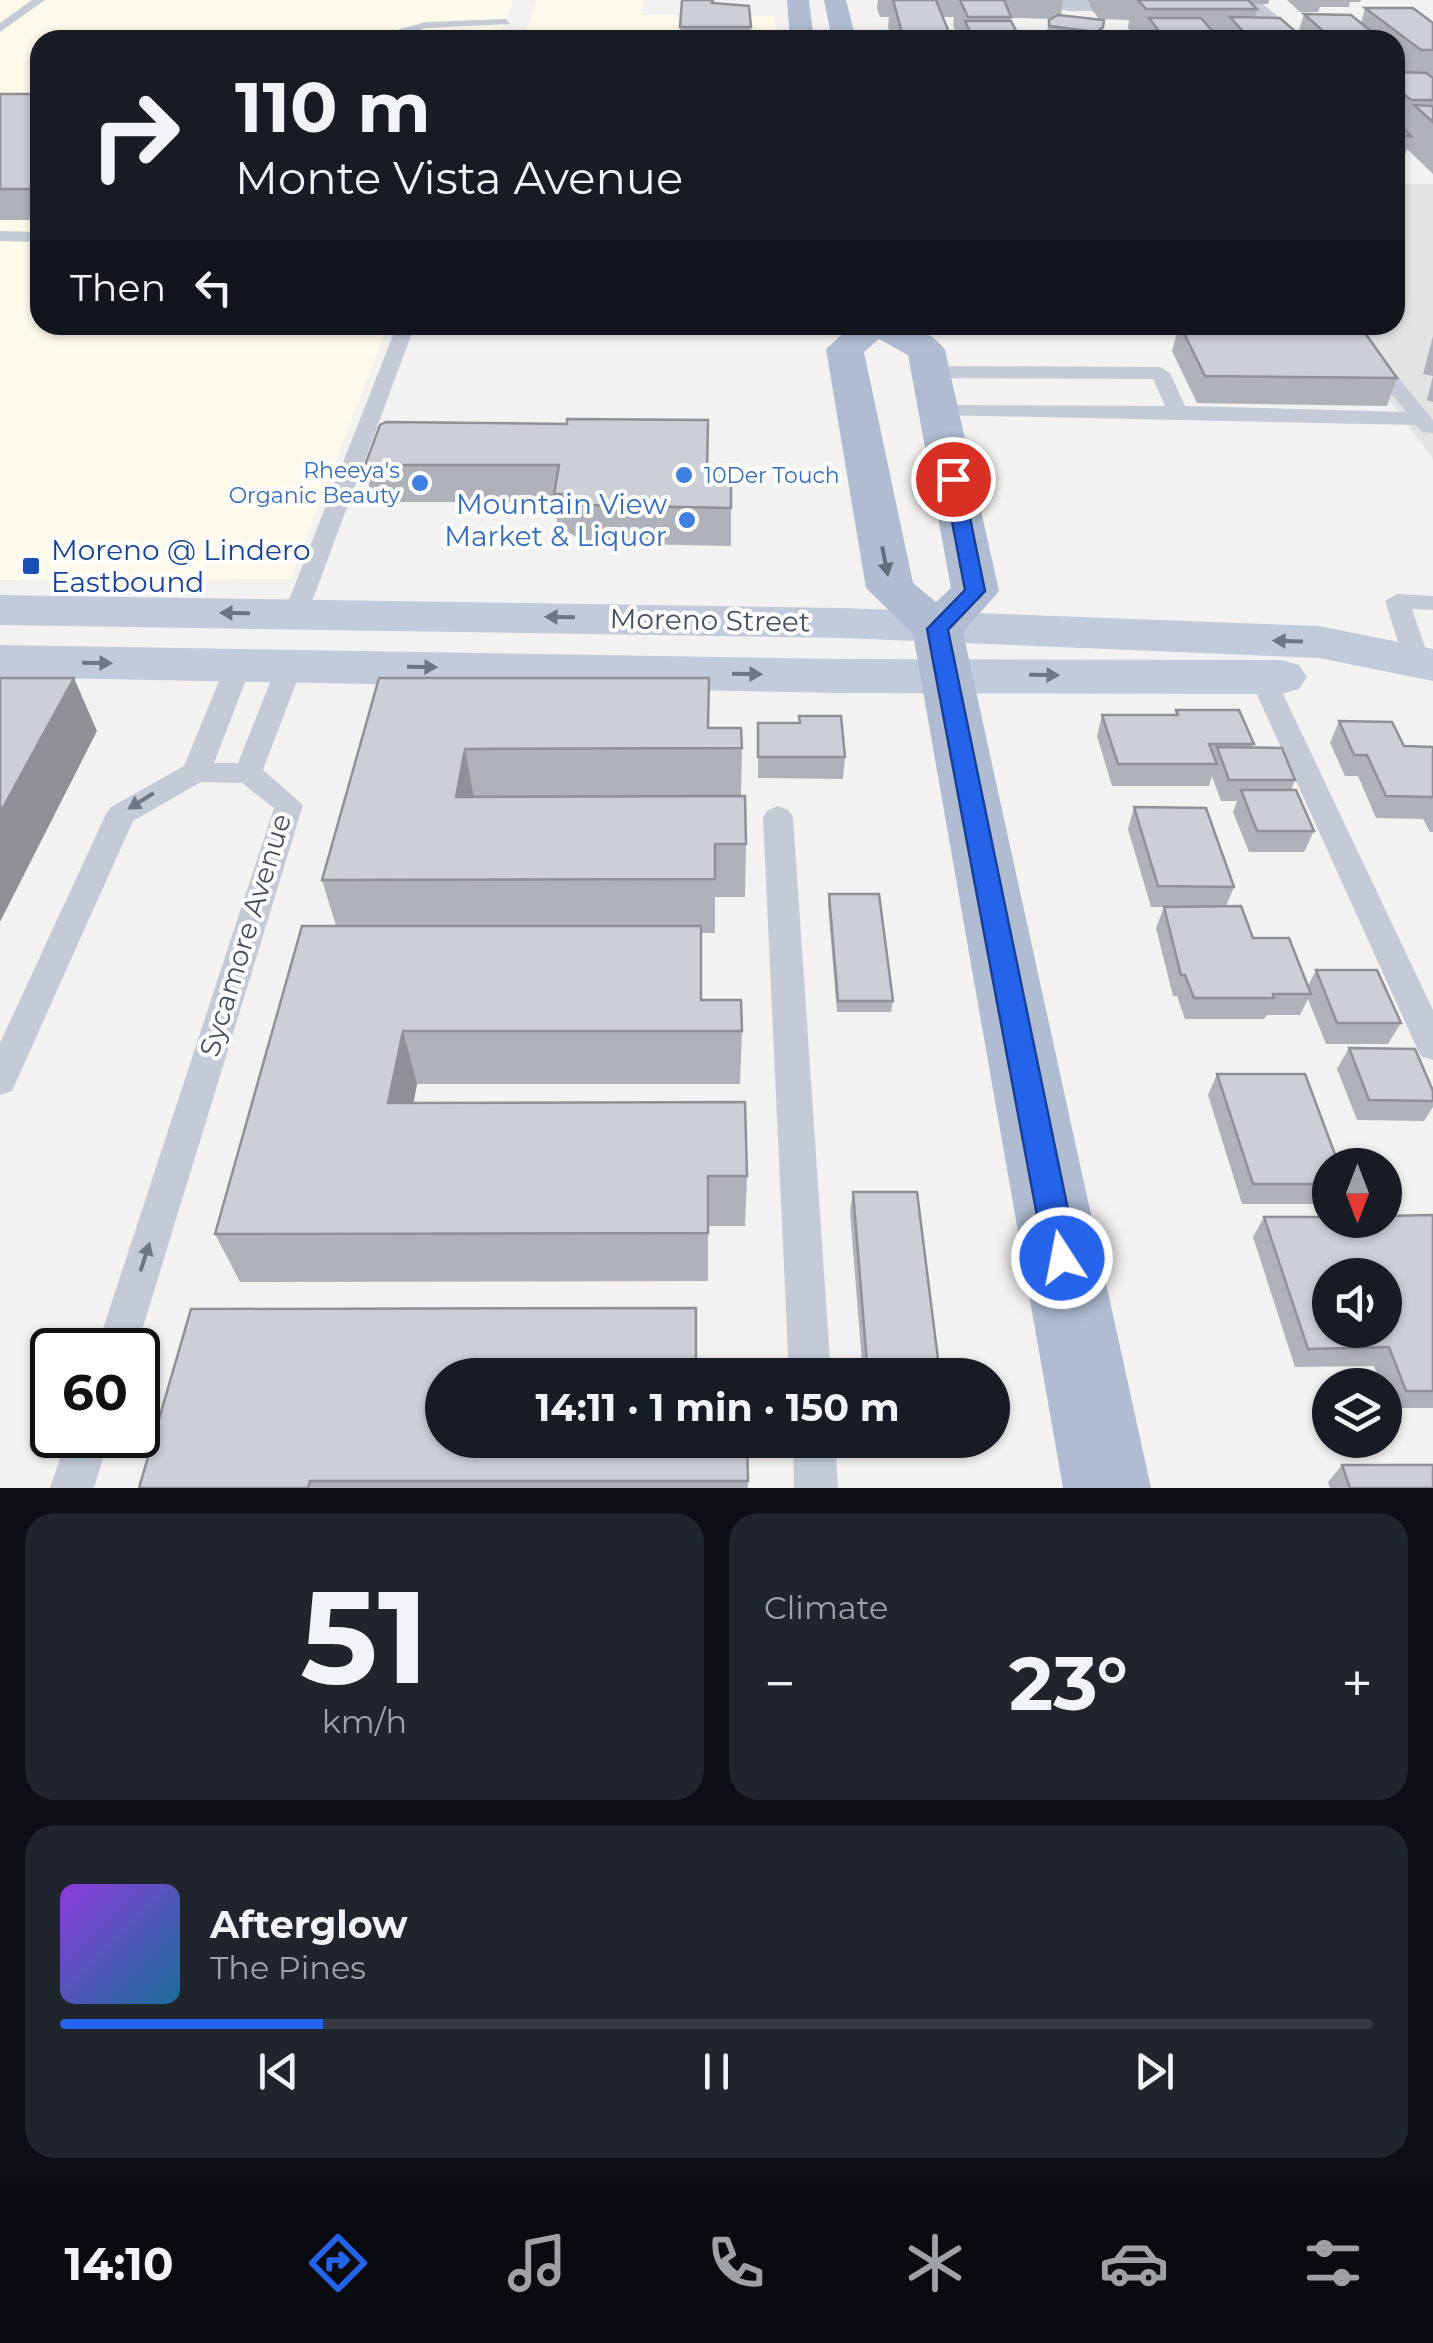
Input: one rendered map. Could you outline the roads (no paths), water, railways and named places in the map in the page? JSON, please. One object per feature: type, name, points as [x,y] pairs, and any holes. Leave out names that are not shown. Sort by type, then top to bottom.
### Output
[{"type":"main road","points":[[798,0],[801,30]]},
{"type":"main road","points":[[835,0],[842,30]]},
{"type":"main road","points":[[864,335],[845,349],[888,582],[942,651],[1107,1488]]},
{"type":"main road","points":[[897,335],[926,350],[975,591],[942,651]]},
{"type":"street","points":[[1061,3],[1251,5],[1285,30]]},
{"type":"street","name":"Moreno Street","points":[[0,610],[823,623],[942,651],[1262,677],[1335,677],[1426,665]]},
{"type":"street","name":"Moreno Street","points":[[0,661],[839,676],[942,651],[1319,642],[1426,665]]},
{"type":"lane","points":[[0,28],[39,0]]},
{"type":"lane","points":[[407,30],[508,16],[502,30]]},
{"type":"lane","points":[[0,236],[30,237]]},
{"type":"lane","points":[[295,615],[402,335]]},
{"type":"lane","points":[[1353,335],[1427,426]]},
{"type":"lane","points":[[934,390],[1160,373],[1178,412]]},
{"type":"lane","points":[[934,390],[1178,412],[1427,426]]},
{"type":"lane","points":[[1426,665],[1397,600],[1433,602]]},
{"type":"lane","points":[[0,1080],[121,814],[196,772],[240,664]]},
{"type":"lane","points":[[248,773],[290,665]]},
{"type":"lane","points":[[1262,677],[1433,1046]]},
{"type":"lane","name":"Sycamore Avenue","points":[[123,1328],[289,806],[248,773],[196,772]]},
{"type":"lane","points":[[778,817],[809,1358]]},
{"type":"lane","points":[[72,1488],[82,1458]]},
{"type":"lane","points":[[815,1458],[816,1488]]},
{"type":"place","name":"10Der Touch","points":[[684,475]]},
{"type":"place","name":"Rheeya's Organic Beauty","points":[[420,483]]},
{"type":"place","name":"Mountain View Market & Liquor","points":[[687,520]]},
{"type":"place","name":"Moreno @ Lindero Eastbound","points":[[31,566]]}]
